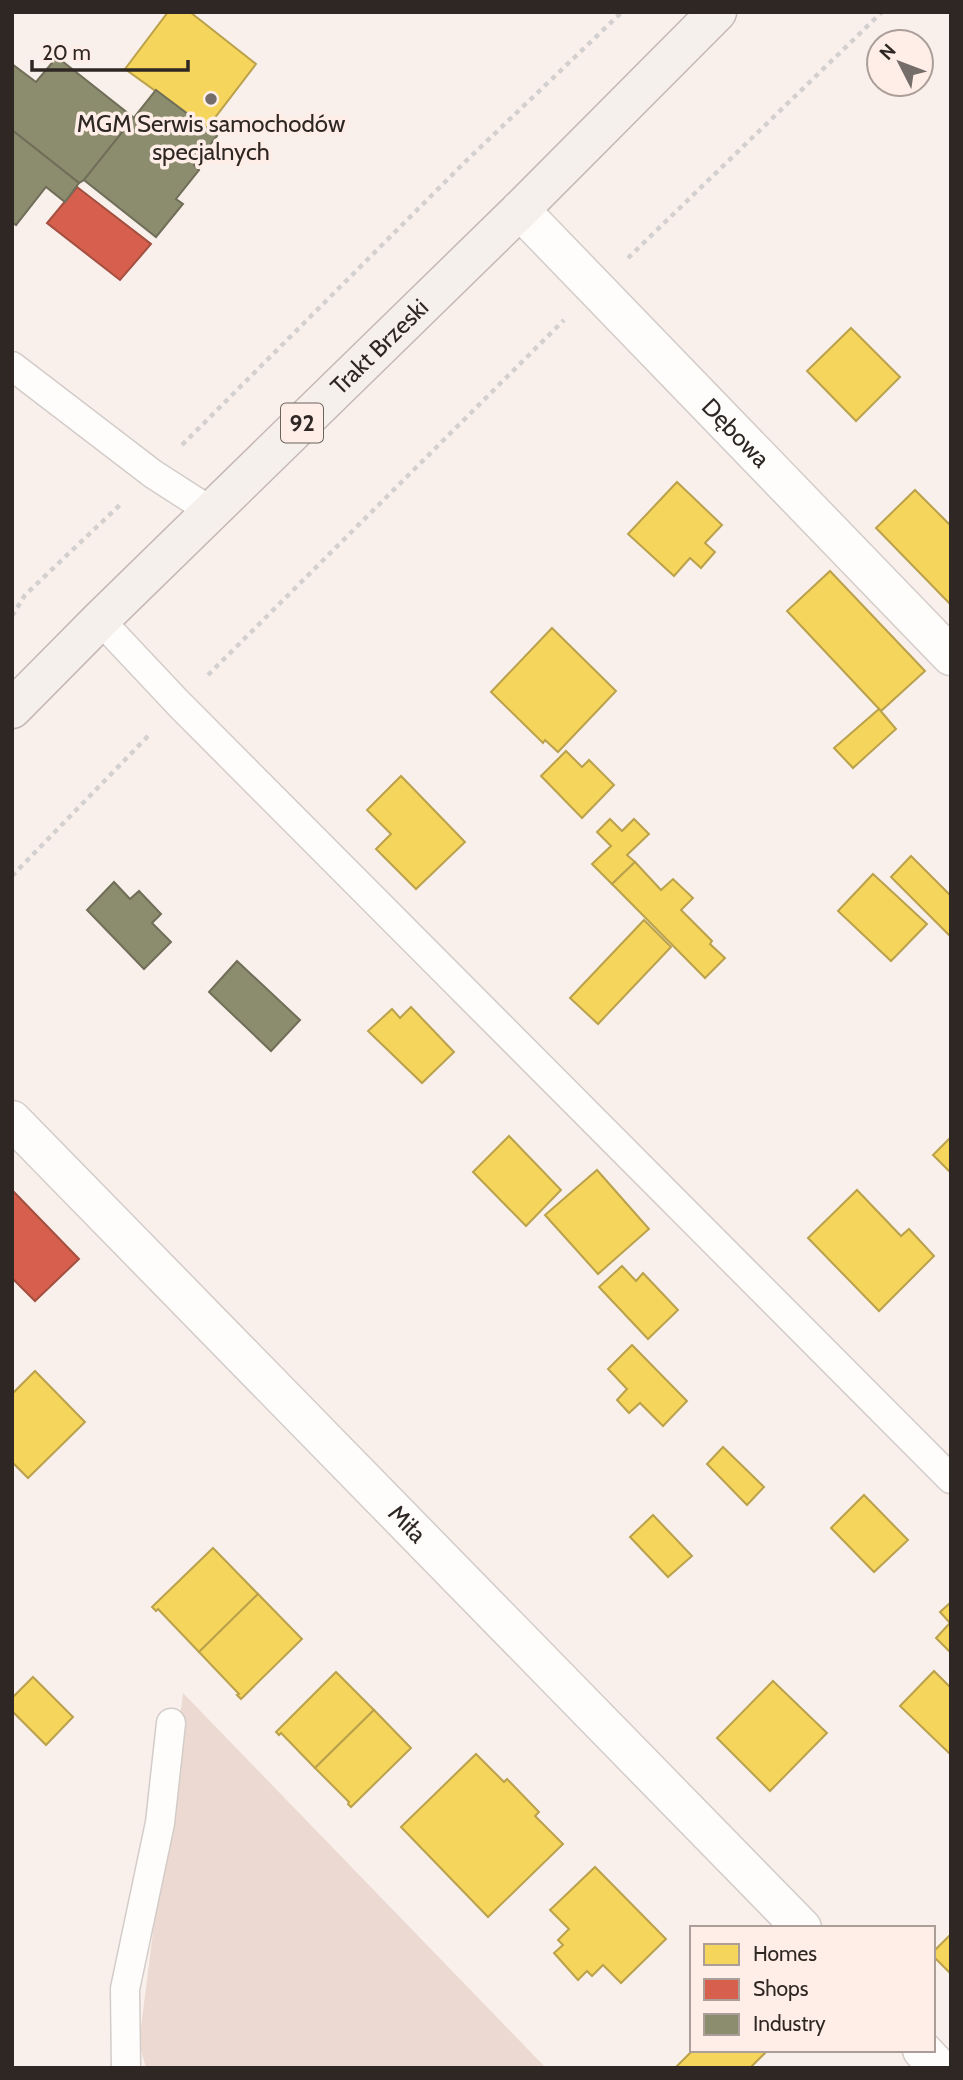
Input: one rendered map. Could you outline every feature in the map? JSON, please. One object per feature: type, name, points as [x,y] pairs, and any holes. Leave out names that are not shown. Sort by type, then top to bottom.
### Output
[{"type":"main road","name":"Trakt Brzeski","points":[[12,709],[718,12]]},
{"type":"street","name":"Dębowa","points":[[520,210],[951,656]]},
{"type":"street","name":"Miła","points":[[12,1120],[800,1926]]},
{"type":"street","points":[[924,2052],[939,2068]]},
{"type":"lane","points":[[12,366],[153,474],[212,512]]},
{"type":"lane","points":[[100,620],[179,704],[951,1479]]},
{"type":"lane","points":[[126,2068],[125,1989],[160,1823],[171,1723]]},
{"type":"path","points":[[12,617],[25,595],[153,474],[466,161],[622,12]]},
{"type":"path","points":[[12,876],[179,704],[595,290],[881,12]]},
{"type":"shaded area","points":[[183,1693],[546,2068],[146,2068],[139,2043]]},
{"type":"building: Homes","points":[[168,12],[190,12],[256,64],[207,128],[125,69]]},
{"type":"building: Homes","points":[[851,328],[900,377],[856,421],[807,371]]},
{"type":"building: Homes","points":[[677,482],[722,525],[705,543],[715,552],[701,568],[690,558],[674,576],[628,534]]},
{"type":"building: Homes","points":[[915,490],[951,526],[951,605],[876,528]]},
{"type":"building: Homes","points":[[830,571],[925,671],[881,711],[787,611]]},
{"type":"building: Homes","points":[[552,628],[616,691],[558,752],[545,740],[543,743],[491,692]]},
{"type":"building: Homes","points":[[879,709],[896,729],[853,768],[834,748]]},
{"type":"building: Homes","points":[[566,751],[582,767],[589,760],[614,785],[582,818],[541,776]]},
{"type":"building: Homes","points":[[401,776],[465,842],[416,889],[376,849],[391,834],[367,810]]},
{"type":"building: Homes","points":[[610,819],[622,831],[634,819],[649,834],[627,855],[635,862],[612,884],[592,864],[611,846],[597,832]]},
{"type":"building: Homes","points":[[911,856],[951,896],[951,937],[891,877]]},
{"type":"building: Homes","points":[[635,862],[661,890],[673,879],[693,898],[681,910],[725,958],[705,978],[612,884]]},
{"type":"building: Homes","points":[[873,874],[927,924],[891,961],[838,911]]},
{"type":"building: Homes","points":[[644,920],[671,947],[598,1024],[570,998]]},
{"type":"building: Homes","points":[[411,1007],[454,1052],[422,1083],[368,1031],[392,1009],[400,1018]]},
{"type":"building: Homes","points":[[509,1136],[561,1190],[526,1226],[473,1172]]},
{"type":"building: Homes","points":[[951,1137],[951,1173],[933,1155]]},
{"type":"building: Homes","points":[[597,1170],[649,1229],[598,1274],[545,1215]]},
{"type":"building: Homes","points":[[857,1190],[901,1236],[909,1229],[934,1256],[879,1311],[808,1238]]},
{"type":"building: Homes","points":[[622,1266],[636,1281],[643,1273],[678,1310],[648,1339],[599,1287]]},
{"type":"building: Homes","points":[[632,1345],[687,1401],[663,1426],[640,1403],[629,1413],[617,1400],[627,1389],[608,1369]]},
{"type":"building: Homes","points":[[35,1371],[85,1422],[28,1478],[12,1462],[12,1390],[14,1392]]},
{"type":"building: Homes","points":[[723,1447],[764,1487],[747,1505],[707,1464]]},
{"type":"building: Homes","points":[[864,1495],[908,1540],[874,1572],[831,1528]]},
{"type":"building: Homes","points":[[653,1515],[692,1556],[668,1577],[630,1537]]},
{"type":"building: Homes","points":[[213,1548],[258,1594],[199,1652],[158,1609],[156,1611],[152,1607]]},
{"type":"building: Homes","points":[[258,1594],[302,1639],[241,1699],[199,1652]]},
{"type":"building: Homes","points":[[951,1602],[951,1653],[936,1638],[950,1623],[940,1612]]},
{"type":"building: Homes","points":[[934,1671],[951,1688],[951,1755],[900,1706]]},
{"type":"building: Homes","points":[[336,1672],[374,1710],[315,1768],[281,1733],[279,1735],[276,1732]]},
{"type":"building: Homes","points":[[33,1677],[73,1717],[46,1745],[12,1711],[12,1698]]},
{"type":"building: Homes","points":[[773,1681],[827,1733],[770,1791],[717,1738]]},
{"type":"building: Homes","points":[[374,1710],[411,1748],[351,1807],[315,1768]]},
{"type":"building: Homes","points":[[476,1754],[504,1782],[507,1779],[539,1812],[535,1816],[563,1844],[488,1917],[401,1827]]},
{"type":"building: Homes","points":[[595,1867],[666,1939],[621,1983],[603,1965],[592,1976],[587,1971],[578,1980],[554,1953],[563,1945],[558,1940],[569,1929],[550,1910]]},
{"type":"building: Homes","points":[[951,1935],[951,1974],[935,1958],[935,1950]]},
{"type":"building: Homes","points":[[691,2052],[765,2053],[750,2068],[675,2068]]},
{"type":"building: Shops","points":[[77,187],[151,244],[120,280],[47,223]]},
{"type":"building: Shops","points":[[12,1190],[79,1259],[35,1301],[12,1278]]},
{"type":"building: Industry","points":[[57,57],[134,118],[79,183],[12,130],[12,64],[36,82]]},
{"type":"building: Industry","points":[[156,90],[217,136],[194,165],[199,170],[176,199],[183,204],[156,237],[84,180]]},
{"type":"building: Industry","points":[[12,130],[79,183],[65,202],[46,187],[16,225],[12,222]]},
{"type":"building: Industry","points":[[114,882],[130,899],[139,891],[161,914],[152,923],[171,942],[144,969],[87,910]]},
{"type":"building: Industry","points":[[237,961],[300,1020],[271,1051],[209,992]]},
{"type":"place","name":"MGM Serwis samochodów specjalnych","points":[[211,99]]}]
